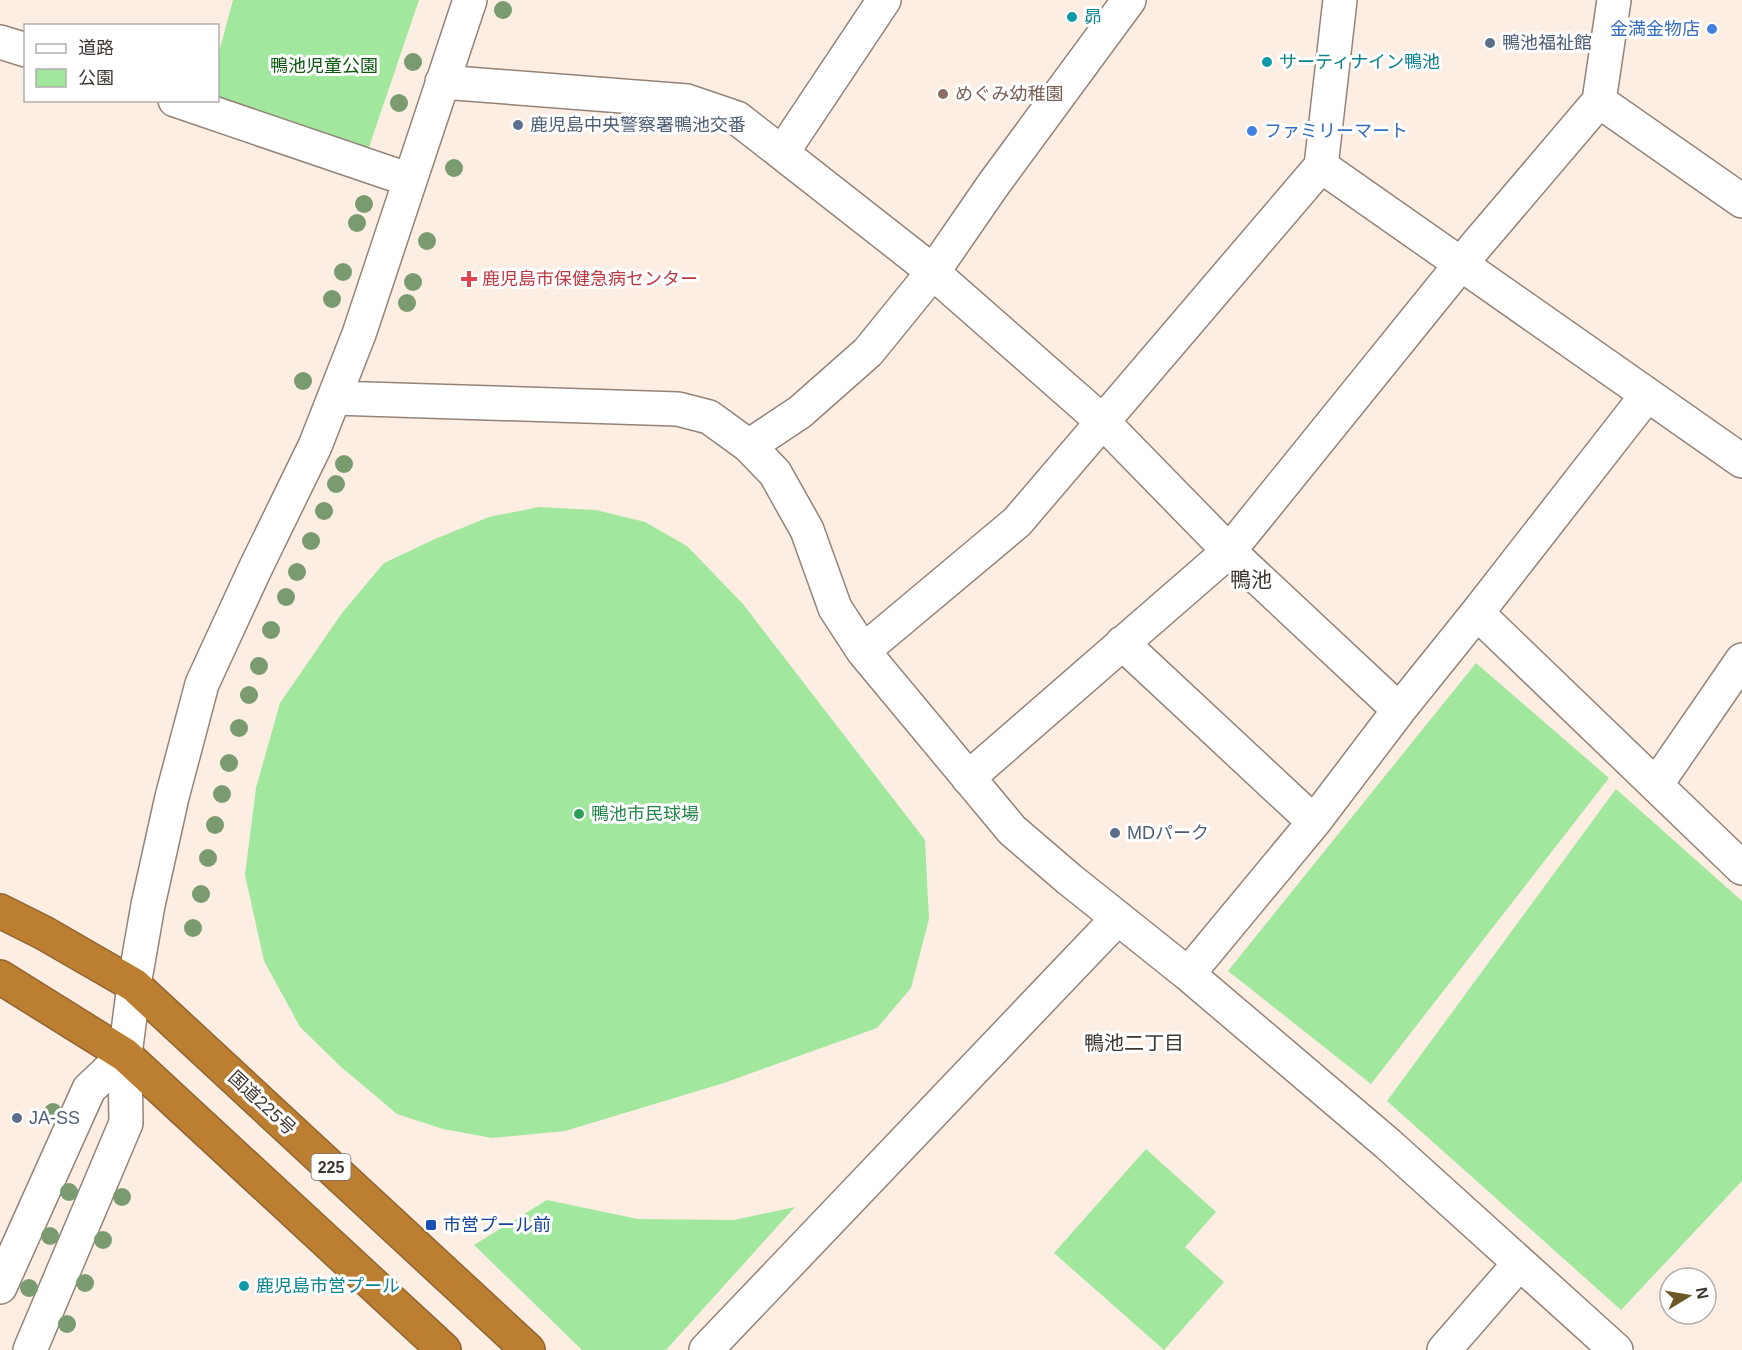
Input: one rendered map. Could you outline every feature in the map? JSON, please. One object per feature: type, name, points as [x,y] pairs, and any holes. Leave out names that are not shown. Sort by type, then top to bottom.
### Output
[{"type":"highway","name":"国道225号","points":[[0,911],[44,933],[134,985],[528,1350]]},
{"type":"highway","points":[[0,977],[125,1055],[444,1350]]},
{"type":"street","points":[[30,1350],[126,1123],[125,1055],[134,985],[148,905],[172,797],[202,684],[315,446],[334,398],[359,334],[470,0]]},
{"type":"street","points":[[782,153],[884,0]]},
{"type":"street","points":[[749,446],[800,412],[868,352],[933,272],[993,185],[1129,0]]},
{"type":"street","points":[[863,651],[1017,522],[1321,166],[1340,0]]},
{"type":"street","points":[[968,778],[1229,551],[1461,265],[1599,101],[1614,0]]},
{"type":"street","points":[[0,42],[24,49]]},
{"type":"street","points":[[442,82],[687,101],[737,118],[933,272],[1103,422],[1229,551],[1399,710]]},
{"type":"street","points":[[1599,101],[1742,201]]},
{"type":"street","points":[[181,102],[410,180]]},
{"type":"street","points":[[1321,166],[1742,461]]},
{"type":"street","points":[[1188,974],[1314,822],[1399,710],[1478,613],[1647,395]]},
{"type":"street","points":[[334,398],[678,409],[709,417],[749,446],[775,473],[802,520],[835,608],[863,651],[1012,830],[1069,879],[1188,974],[1388,1144],[1616,1350]]},
{"type":"street","points":[[1478,613],[1742,868]]},
{"type":"street","points":[[1122,643],[1314,822]]},
{"type":"street","points":[[1656,785],[1742,660]]},
{"type":"street","points":[[706,1350],[1118,918]]},
{"type":"street","points":[[0,1287],[89,1089],[125,1055]]},
{"type":"street","points":[[1444,1350],[1519,1264]]},
{"type":"green space","name":"鴨池児童公園","points":[[233,0],[419,0],[367,153],[219,98],[219,52]]},
{"type":"green space","name":"鴨池市民球場","points":[[539,507],[596,510],[645,522],[687,546],[743,604],[925,840],[929,919],[911,988],[877,1028],[724,1083],[565,1131],[492,1138],[443,1129],[397,1114],[340,1066],[300,1027],[264,961],[245,875],[256,788],[280,703],[342,613],[384,563],[489,517]]},
{"type":"green space","points":[[1476,663],[1609,778],[1371,1084],[1228,971]]},
{"type":"green space","points":[[1616,789],[1742,901],[1742,1181],[1662,1266],[1658,1266],[1658,1271],[1621,1310],[1387,1101]]},
{"type":"green space","points":[[1146,1149],[1216,1212],[1185,1247],[1224,1282],[1164,1350],[1054,1253]]},
{"type":"green space","points":[[547,1200],[638,1219],[734,1220],[795,1207],[666,1350],[582,1350],[474,1245]]},
{"type":"place","name":"昴","points":[[1072,17]]},
{"type":"place","name":"金満金物店","points":[[1712,29]]},
{"type":"place","name":"鴨池福祉館","points":[[1490,43]]},
{"type":"place","name":"サーティナイン鴨池","points":[[1267,62]]},
{"type":"place","name":"めぐみ幼稚園","points":[[943,94]]},
{"type":"place","name":"鹿児島中央警察署鴨池交番","points":[[518,125]]},
{"type":"place","name":"ファミリーマート","points":[[1252,131]]},
{"type":"place","name":"鹿児島市保健急病センター","points":[[469,279]]},
{"type":"place","name":"鴨池市民球場","points":[[579,814]]},
{"type":"place","name":"MDパーク","points":[[1115,833]]},
{"type":"place","name":"JA-SS","points":[[17,1118]]},
{"type":"place","name":"市営プール前","points":[[431,1225]]},
{"type":"place","name":"鹿児島市営プール","points":[[244,1286]]},
{"type":"district","name":"鴨池","points":[[1251,580]]},
{"type":"district","name":"鴨池二丁目","points":[[1134,1043]]}]
